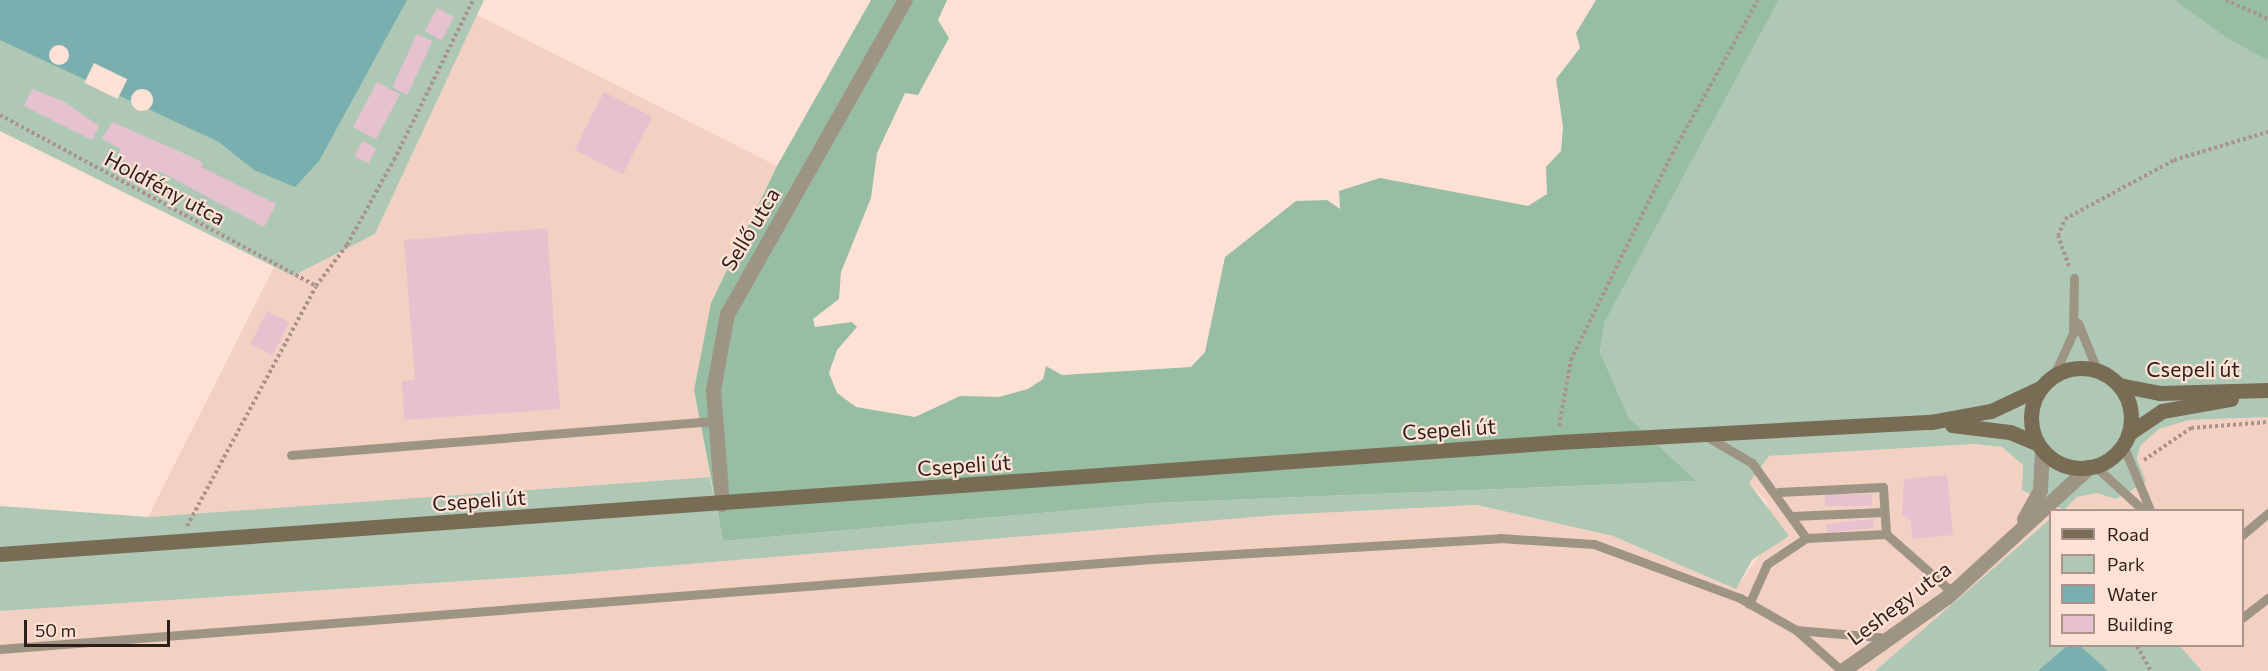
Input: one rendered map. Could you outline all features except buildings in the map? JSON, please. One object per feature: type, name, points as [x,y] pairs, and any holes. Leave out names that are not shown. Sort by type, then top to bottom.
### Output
[{"type":"street","name":"Sellő utca","points":[[722,504],[714,421],[718,344],[736,293],[905,0]]},
{"type":"street","points":[[2075,368],[2097,370],[2119,385],[2129,403],[2125,439],[2092,466],[2068,466],[2040,447],[2031,416],[2040,388],[2054,375],[2075,368]]},
{"type":"street","name":"Csepeli út","points":[[2119,385],[2160,393],[2268,390]]},
{"type":"street","name":"Csepeli út","points":[[0,554],[722,504],[1558,442],[1706,436],[1931,422],[1991,411],[2040,388]]},
{"type":"street","name":"Csepeli út","points":[[2125,439],[2162,411],[2268,390]]},
{"type":"street","name":"Csepeli út","points":[[1931,422],[1997,429],[2040,447]]},
{"type":"street","name":"Leshegy utca","points":[[1980,568],[2034,504],[2043,478],[2040,447]]},
{"type":"street","name":"Leshegy utca","points":[[1842,671],[1892,638],[1952,592],[2092,466]]},
{"type":"lane","points":[[2074,278],[2079,332],[2097,370]]},
{"type":"lane","points":[[2054,375],[2073,333],[2074,278]]},
{"type":"lane","points":[[291,455],[714,421]]},
{"type":"lane","points":[[1706,436],[1752,463],[1778,492],[1806,538]]},
{"type":"lane","points":[[2125,439],[2133,475],[2150,509]]},
{"type":"lane","points":[[2092,466],[2142,509]]},
{"type":"lane","points":[[1778,492],[1883,487],[1887,534],[1952,592]]},
{"type":"lane","points":[[1792,516],[1884,512]]},
{"type":"lane","points":[[2244,533],[2268,513]]},
{"type":"lane","points":[[1749,604],[1767,564],[1806,538],[1887,534]]},
{"type":"lane","points":[[0,649],[1142,560],[1500,538],[1594,544],[1749,604],[1796,630],[1842,671]]},
{"type":"lane","points":[[2244,616],[2268,597]]},
{"type":"lane","points":[[1796,630],[1892,638]]},
{"type":"path","points":[[178,542],[316,286],[347,245],[394,160],[473,0]]},
{"type":"path","points":[[1558,442],[1571,360],[1672,154],[1758,0]]},
{"type":"path","points":[[2226,0],[2268,19]]},
{"type":"path","name":"Holdfény utca","points":[[0,115],[316,286]]},
{"type":"path","points":[[2074,278],[2058,236],[2065,219],[2174,160],[2268,132]]},
{"type":"path","points":[[2133,475],[2146,458],[2191,428],[2268,422]]},
{"type":"path","points":[[2138,647],[2151,671]]},
{"type":"shaded area","points":[[477,15],[777,166],[711,303],[694,390],[710,477],[148,517],[274,267],[293,276],[375,234]]},
{"type":"shaded area","points":[[2268,417],[2268,671],[2202,671],[2181,647],[2244,647],[2244,509],[2062,508],[2077,497],[2145,482],[2137,459],[2140,446],[2159,429],[2189,420]]},
{"type":"shaded area","points":[[1975,444],[2002,447],[2023,465],[2024,479],[2062,508],[2049,509],[2049,520],[1875,671],[0,671],[0,611],[558,575],[1279,515],[1477,505],[1613,536],[1736,588],[1766,546],[1767,502],[1749,483],[1769,456]]},
{"type":"green space","points":[[0,0],[484,0],[375,234],[293,276],[0,131]]},
{"type":"green space","points":[[871,0],[947,0],[938,20],[949,38],[918,95],[905,93],[877,153],[871,198],[841,272],[839,299],[813,319],[815,327],[852,322],[857,327],[837,350],[829,373],[837,393],[856,407],[915,417],[960,396],[999,397],[1028,389],[1043,379],[1046,366],[1062,375],[1191,367],[1205,352],[1225,257],[1296,201],[1327,200],[1340,209],[1339,191],[1380,178],[1528,206],[1547,194],[1546,167],[1561,151],[1563,127],[1556,79],[1580,48],[1576,33],[1596,0],[1779,0],[1605,321],[1600,352],[1629,418],[1696,481],[1155,503],[723,541],[694,390],[711,303],[777,166]]},
{"type":"green space","points":[[1779,0],[2175,0],[2268,60],[2268,417],[2189,420],[2159,429],[2140,446],[2137,459],[2146,482],[2116,499],[2097,493],[2077,497],[2065,509],[2062,509],[2022,490],[2023,465],[2002,447],[1975,444],[1769,456],[1749,483],[1789,536],[1752,560],[1736,589],[1613,536],[1477,505],[1279,515],[558,575],[0,611],[0,506],[148,517],[710,477],[723,541],[1155,503],[1695,481],[1629,418],[1600,352],[1605,320]]},
{"type":"green space","points":[[2175,0],[2268,0],[2268,60],[2227,38]]},
{"type":"green space","points":[[2049,520],[2049,647],[2181,647],[2202,671],[1875,671]]},
{"type":"water","points":[[0,0],[407,0],[319,161],[295,187],[254,170],[219,142],[0,40]]},
{"type":"water","points":[[2066,647],[2081,647],[2108,671],[2038,671]]},
{"type":"pier","points":[[59,45],[66,48],[69,55],[66,62],[59,65],[52,62],[49,55],[52,48]]},
{"type":"pier","points":[[94,63],[127,79],[118,99],[84,83]]},
{"type":"pier","points":[[142,89],[150,92],[153,100],[150,108],[142,111],[134,108],[131,100],[134,92]]}]
